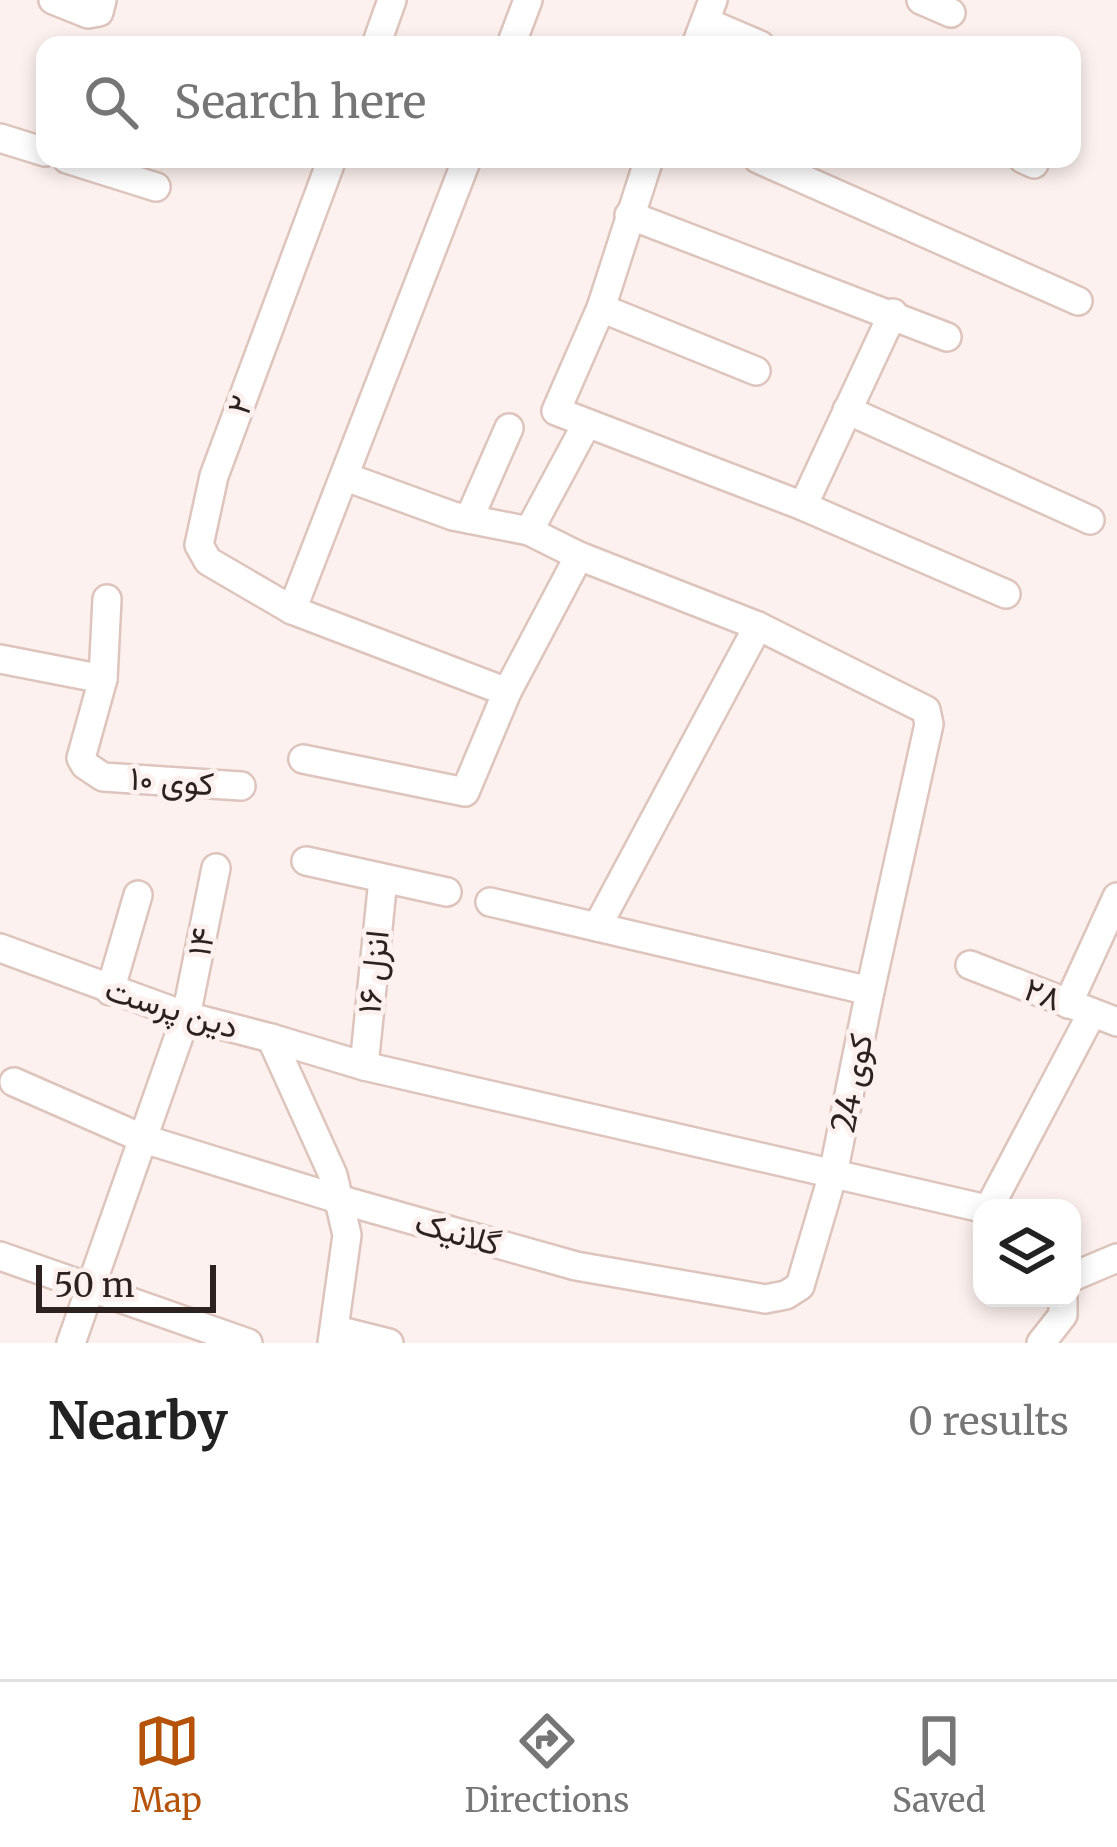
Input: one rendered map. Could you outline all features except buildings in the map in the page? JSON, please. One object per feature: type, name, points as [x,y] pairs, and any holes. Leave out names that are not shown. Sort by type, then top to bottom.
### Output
[{"type":"street","points":[[52,0],[88,14],[99,12],[103,0]]},
{"type":"street","points":[[379,36],[392,0]]},
{"type":"street","points":[[514,36],[528,0]]},
{"type":"street","points":[[921,0],[951,13]]},
{"type":"street","points":[[705,22],[738,36]]},
{"type":"street","points":[[0,138],[36,149]]},
{"type":"street","points":[[96,168],[156,187]]},
{"type":"street","name":"۲","points":[[292,610],[208,561],[199,545],[214,476],[329,168]]},
{"type":"street","points":[[464,168],[292,610],[507,692]]},
{"type":"street","points":[[647,168],[602,308],[556,411],[803,506],[1006,594]]},
{"type":"street","points":[[778,168],[1078,301]]},
{"type":"street","points":[[629,214],[947,337]]},
{"type":"street","points":[[602,308],[756,371]]},
{"type":"street","points":[[803,506],[893,313]]},
{"type":"street","points":[[847,410],[1090,520]]},
{"type":"street","points":[[529,531],[586,425]]},
{"type":"street","points":[[469,519],[509,428]]},
{"type":"street","points":[[346,477],[469,519],[529,531],[578,556],[758,626],[597,927]]},
{"type":"street","points":[[303,760],[465,792],[507,692],[578,556]]},
{"type":"street","points":[[0,659],[103,679],[107,599]]},
{"type":"street","name":"کوی 24","points":[[758,626],[926,710],[929,724],[833,1174]]},
{"type":"street","name":"کوی ۱۰","points":[[103,679],[80,758],[85,765],[103,777],[241,786]]},
{"type":"street","points":[[306,861],[447,892]]},
{"type":"street","name":"۱۴","points":[[91,1291],[186,1016],[216,868]]},
{"type":"street","name":"۱۶ انزل","points":[[364,1066],[383,879]]},
{"type":"street","points":[[110,991],[138,895]]},
{"type":"street","points":[[990,1199],[1092,1013],[1117,897]]},
{"type":"street","points":[[490,902],[870,992]]},
{"type":"street","name":"دین پرست","points":[[0,948],[110,991],[271,1038],[336,1187],[346,1235],[334,1336]]},
{"type":"street","name":"۲۸","points":[[970,965],[1092,1013]]},
{"type":"street","points":[[271,1038],[364,1066],[973,1205]]},
{"type":"street","name":"گلانیک","points":[[14,1082],[144,1139],[336,1187],[576,1266],[765,1299],[800,1286],[833,1174]]},
{"type":"street","points":[[0,1256],[248,1343]]},
{"type":"street","points":[[1081,1273],[1117,1258]]},
{"type":"street","points":[[71,1343],[91,1291]]},
{"type":"street","points":[[1041,1343],[1063,1315],[1063,1307]]},
{"type":"street","points":[[334,1336],[389,1343]]}]
